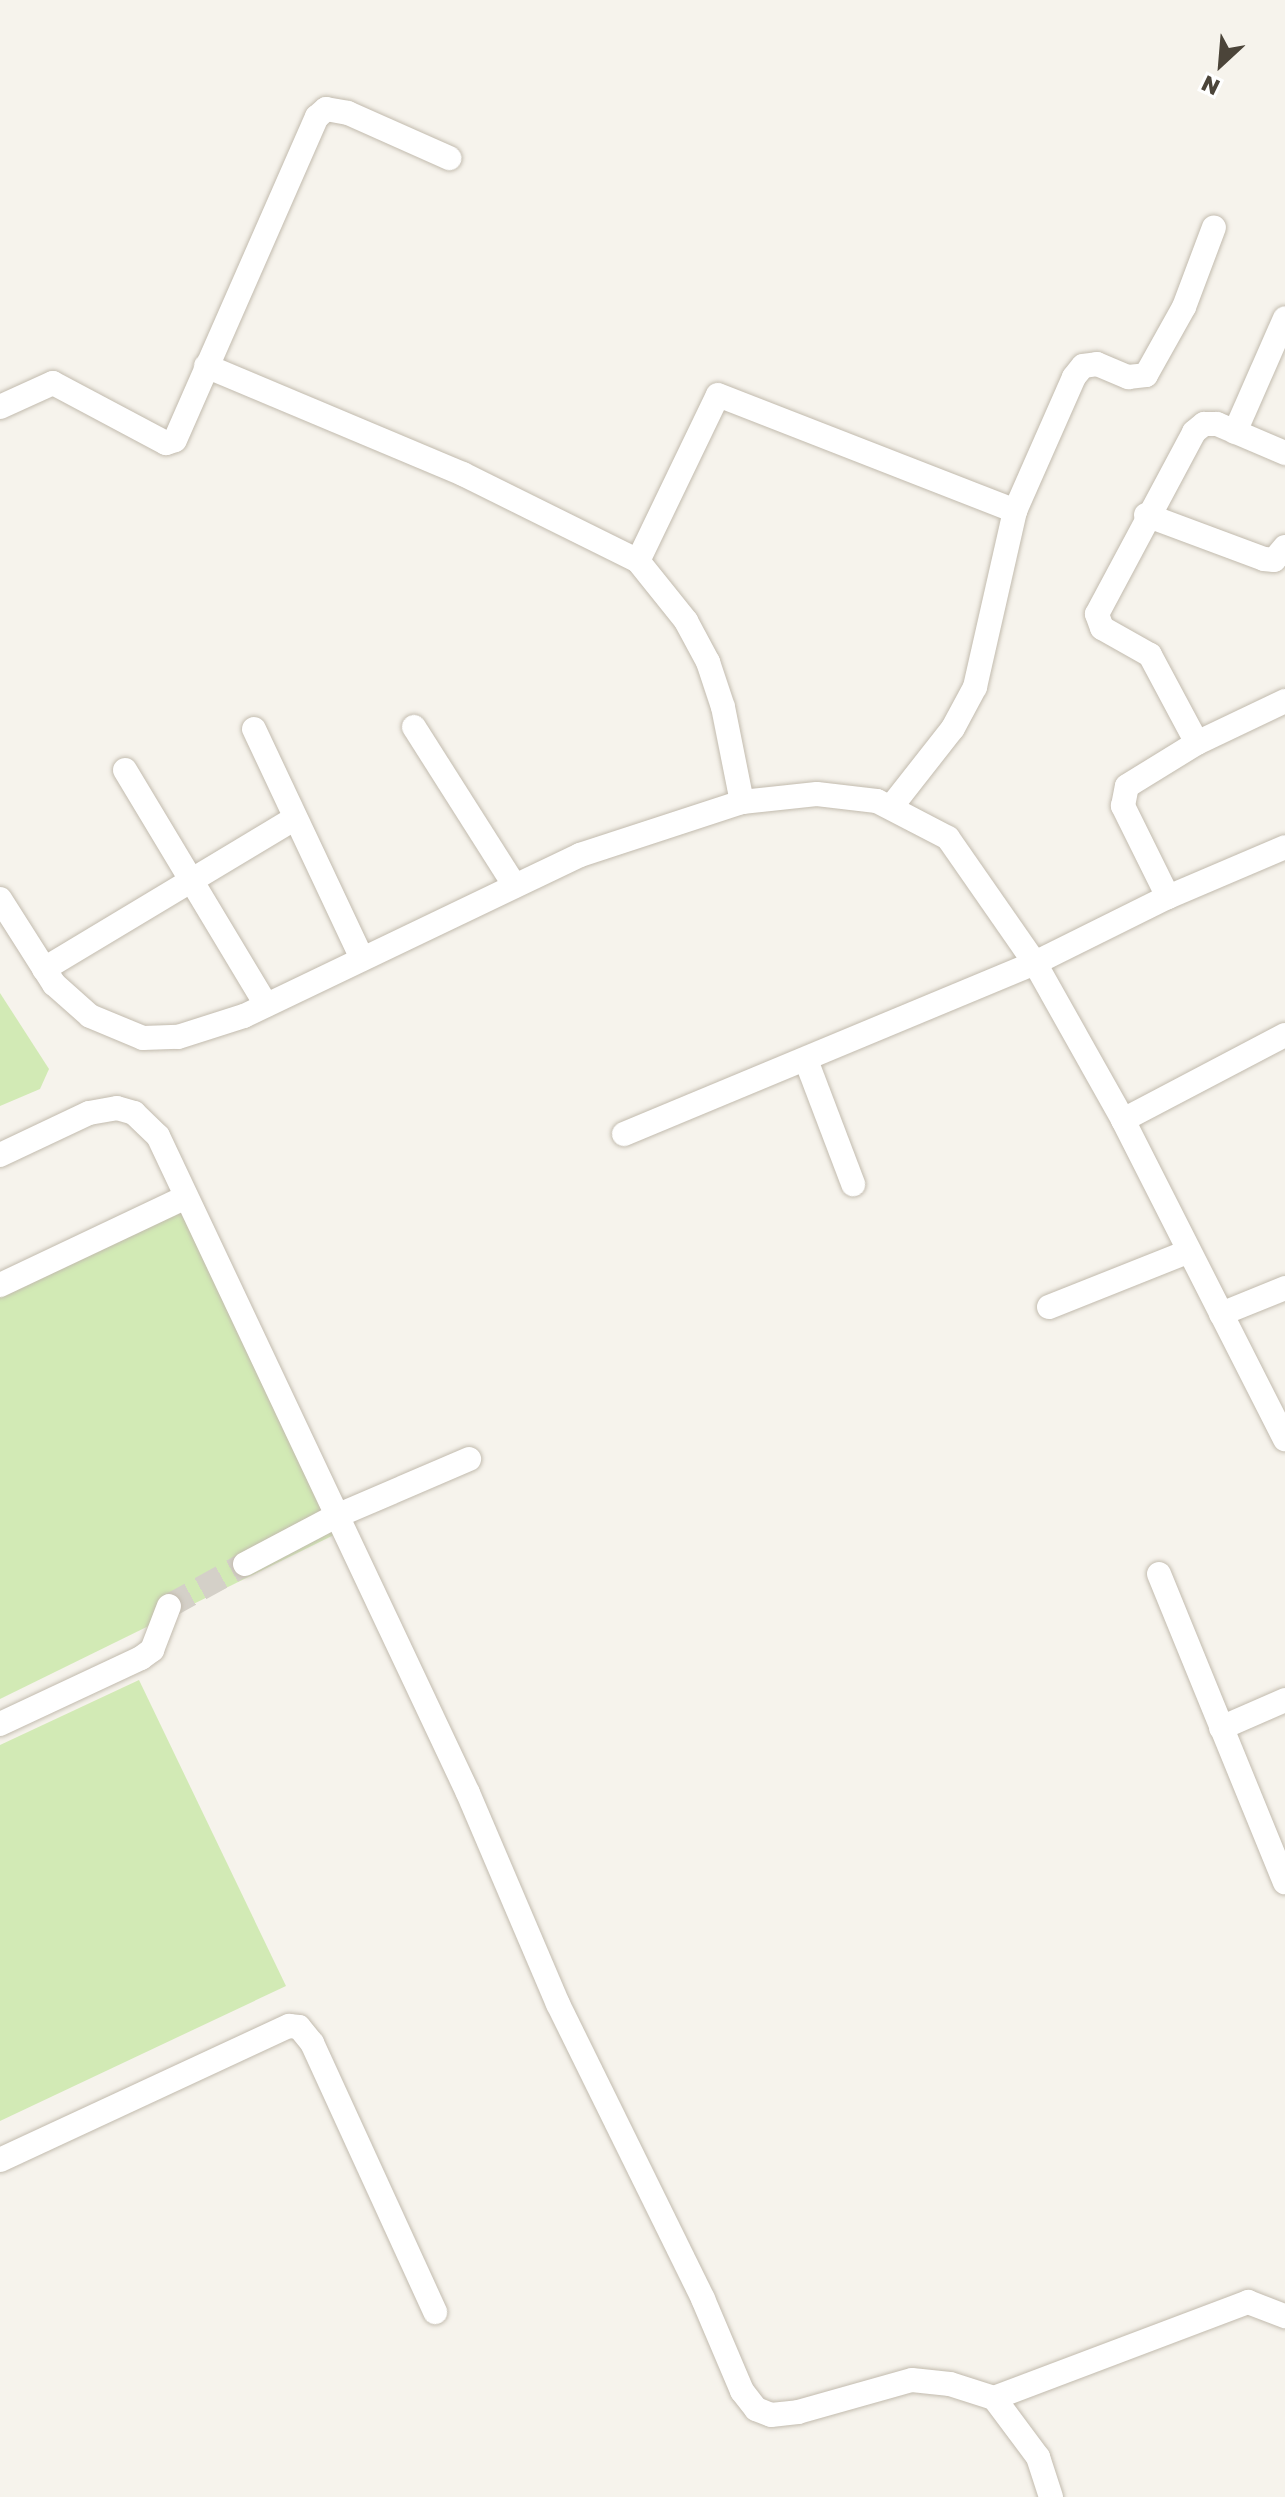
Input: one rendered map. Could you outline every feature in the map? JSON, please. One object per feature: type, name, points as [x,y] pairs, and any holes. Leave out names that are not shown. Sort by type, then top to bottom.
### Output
[{"type":"street","points":[[0,407],[53,383],[166,443],[175,440],[184,426],[206,366],[317,117],[326,109],[348,113],[449,158]]},
{"type":"street","points":[[891,807],[953,728],[975,687],[1015,511],[1083,366],[1097,364],[1138,379],[1156,363],[1214,227]]},
{"type":"street","points":[[1235,432],[1285,318]]},
{"type":"street","points":[[206,366],[463,474],[638,561],[686,621],[708,662],[723,707],[742,802]]},
{"type":"street","points":[[638,561],[718,395],[1015,511]]},
{"type":"street","points":[[1197,743],[1150,655],[1098,622],[1104,597],[1146,515],[1194,432],[1204,424],[1235,432],[1285,453]]},
{"type":"street","points":[[1146,515],[1264,559],[1274,560],[1285,547]]},
{"type":"street","points":[[1168,897],[1122,796],[1133,779],[1197,743],[1285,701]]},
{"type":"street","points":[[414,727],[515,886]]},
{"type":"street","points":[[254,729],[362,959]]},
{"type":"street","points":[[125,770],[266,1005]]},
{"type":"street","points":[[0,899],[44,969],[90,1016],[143,1038],[178,1037],[266,1005],[580,855],[742,802],[817,794],[891,807],[948,838],[1035,963],[1123,1120],[1187,1252],[1285,1439]]},
{"type":"street","points":[[44,969],[295,818]]},
{"type":"street","points":[[624,1134],[1035,963],[1168,897],[1285,847]]},
{"type":"street","points":[[1123,1120],[1285,1035]]},
{"type":"street","points":[[806,1060],[853,1184]]},
{"type":"street","points":[[0,1155],[89,1113],[117,1108],[134,1113],[158,1136],[334,1517],[468,1793],[558,2004],[703,2299],[742,2391],[756,2409],[771,2415],[912,2380],[950,2384],[994,2398],[1038,2457],[1051,2497]]},
{"type":"street","points":[[0,1285],[184,1198]]},
{"type":"street","points":[[1049,1307],[1187,1252]]},
{"type":"street","points":[[1221,1314],[1285,1288]]},
{"type":"street","points":[[245,1564],[334,1517],[469,1459]]},
{"type":"street","points":[[1159,1574],[1285,1882]]},
{"type":"street","points":[[0,1724],[141,1658],[152,1650],[169,1606]]},
{"type":"street","points":[[1221,1728],[1285,1700]]},
{"type":"street","points":[[0,2160],[289,2026],[299,2027],[312,2043],[435,2312]]},
{"type":"street","points":[[994,2398],[1248,2302],[1285,2316]]},
{"type":"green space","points":[[0,993],[49,1069],[40,1089],[0,1106]]},
{"type":"green space","points":[[171,1193],[340,1532],[0,1699],[0,1278]]},
{"type":"green space","points":[[139,1680],[286,1986],[0,2121],[0,1745]]},
{"type":"tunnel","points":[[169,1606],[245,1564]]}]
